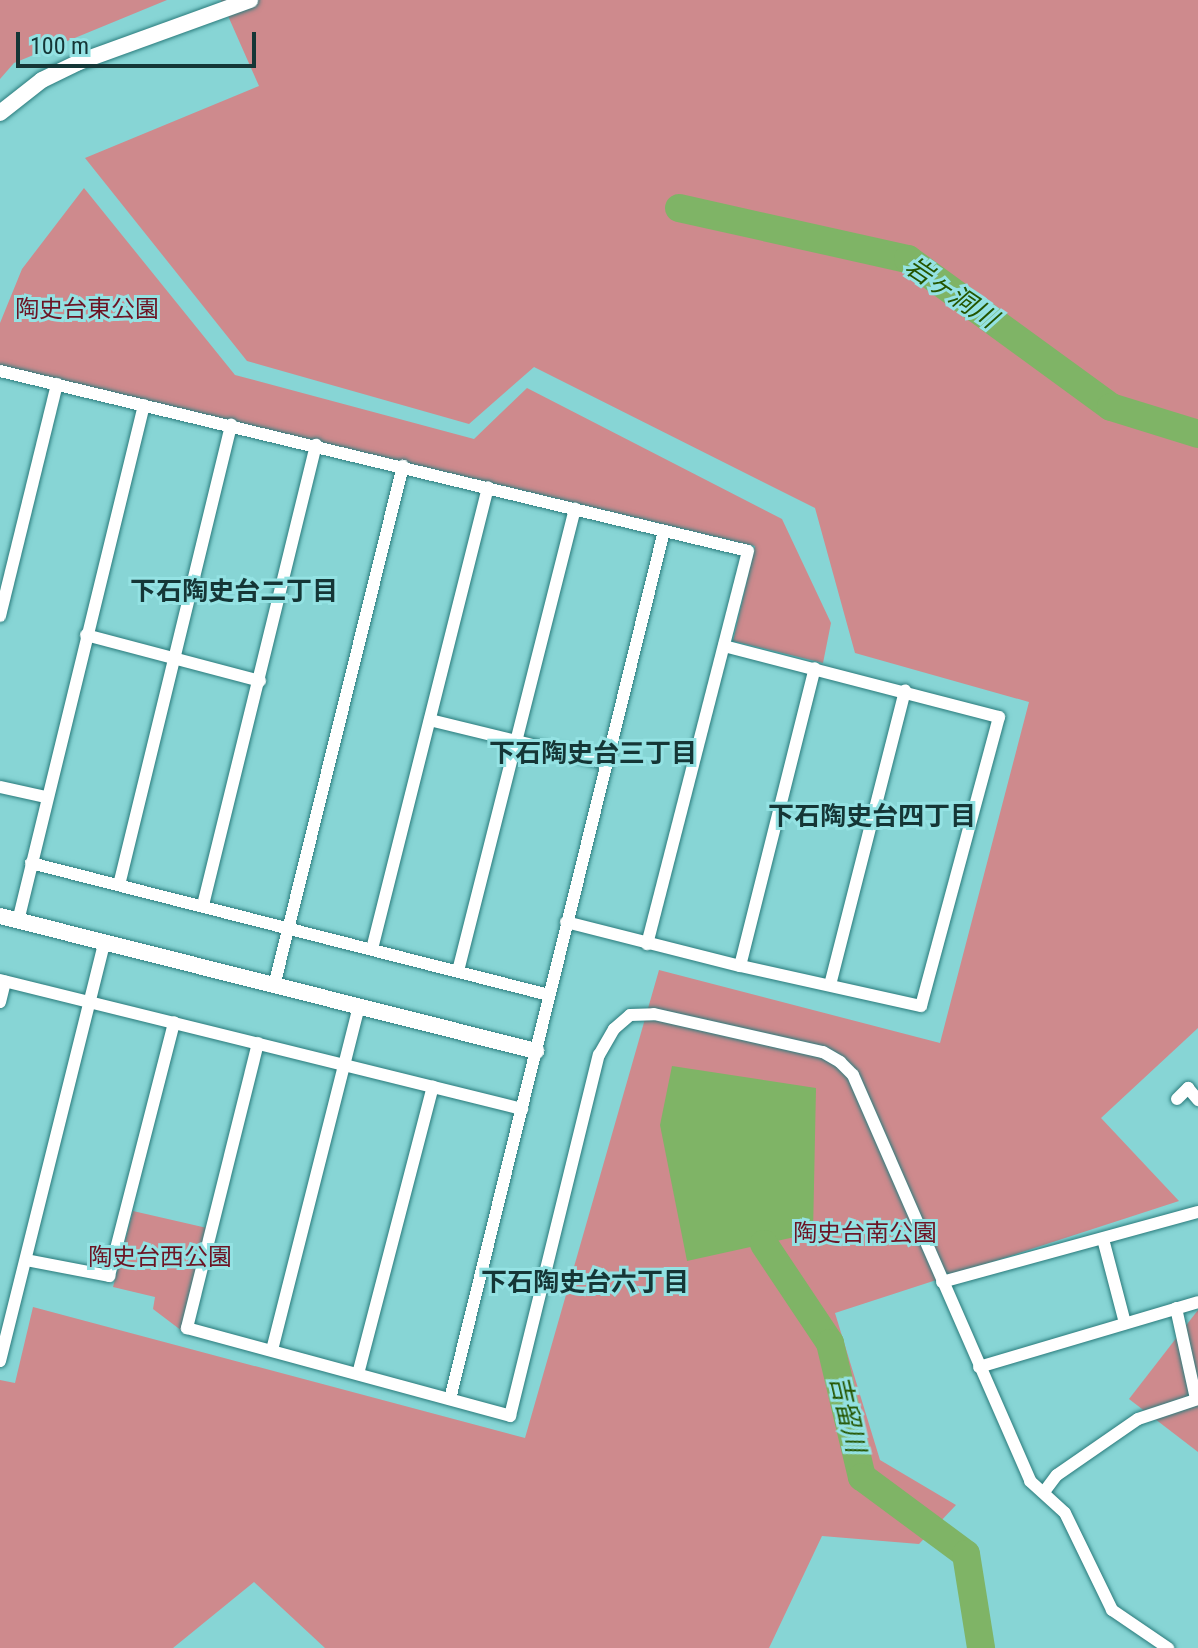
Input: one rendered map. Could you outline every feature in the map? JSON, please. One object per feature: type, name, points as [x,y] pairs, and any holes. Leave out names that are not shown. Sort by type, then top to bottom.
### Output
[{"type":"street","points":[[0,113],[42,80],[79,62],[250,0]]},
{"type":"street","points":[[0,371],[231,424],[748,551],[647,944]]},
{"type":"street","points":[[0,616],[57,384]]},
{"type":"street","points":[[18,921],[144,405]]},
{"type":"street","points":[[119,885],[231,424]]},
{"type":"street","points":[[203,905],[316,445]]},
{"type":"street","points":[[274,986],[403,466]]},
{"type":"street","points":[[372,949],[488,487]]},
{"type":"street","points":[[458,971],[575,509]]},
{"type":"street","points":[[450,1399],[664,531]]},
{"type":"street","points":[[86,635],[260,681]]},
{"type":"street","points":[[566,922],[647,944],[921,1006],[999,717],[905,690],[724,646]]},
{"type":"street","points":[[740,966],[815,668]]},
{"type":"street","points":[[830,985],[905,690]]},
{"type":"street","points":[[430,720],[606,763]]},
{"type":"street","points":[[0,787],[46,797]]},
{"type":"street","points":[[31,863],[549,995]]},
{"type":"street","points":[[0,916],[536,1051]]},
{"type":"street","points":[[0,1361],[104,944]]},
{"type":"street","points":[[0,1002],[3,981],[522,1109]]},
{"type":"street","points":[[272,1350],[359,1007]]},
{"type":"street","points":[[258,1043],[187,1328],[510,1416],[599,1055],[614,1029],[630,1015],[654,1014],[823,1052],[840,1062],[853,1075],[1030,1481],[1070,1522],[1112,1610],[1168,1648]]},
{"type":"street","points":[[26,1260],[109,1276],[174,1022]]},
{"type":"street","points":[[358,1374],[433,1087]]},
{"type":"street","points":[[1177,1099],[1188,1088],[1198,1100]]},
{"type":"street","points":[[942,1282],[1198,1212]]},
{"type":"street","points":[[1103,1239],[1125,1323]]},
{"type":"street","points":[[979,1367],[1198,1302]]},
{"type":"street","points":[[1044,1492],[1057,1475],[1138,1419],[1197,1399],[1176,1308]]},
{"type":"green space","points":[[0,0],[167,0],[14,63],[0,79]]},
{"type":"green space","name":"陶史台南公園","points":[[221,0],[1198,0],[1198,1028],[1101,1118],[1179,1201],[835,1313],[880,1460],[956,1505],[919,1544],[822,1536],[769,1648],[325,1648],[254,1582],[173,1648],[0,1648],[0,1380],[15,1383],[33,1307],[525,1438],[659,970],[940,1043],[1029,702],[855,653],[815,508],[534,367],[469,424],[247,361],[85,158],[259,86]]},
{"type":"green space","name":"陶史台東公園","points":[[84,188],[235,375],[474,439],[527,388],[782,519],[831,623],[823,663],[733,641],[755,546],[0,365],[0,323],[22,269]]},
{"type":"green space","name":"陶史台西公園","points":[[133,1211],[207,1228],[182,1331],[153,1309],[155,1297],[113,1287]]},
{"type":"green space","points":[[1198,1310],[1198,1452],[1129,1399]]},
{"type":"shaded area","points":[[672,1066],[816,1088],[813,1233],[687,1261],[660,1125]]},
{"type":"waterway","name":"岩ヶ洞川","points":[[679,208],[908,259],[1111,407],[1198,434]]},
{"type":"waterway","name":"吉留川","points":[[764,1244],[830,1343],[862,1477],[966,1554],[981,1648]]},
{"type":"district","name":"下石陶史台二丁目","points":[[234,592]]},
{"type":"district","name":"下石陶史台三丁目","points":[[593,754]]},
{"type":"district","name":"下石陶史台四丁目","points":[[872,817]]},
{"type":"district","name":"下石陶史台六丁目","points":[[585,1283]]}]
